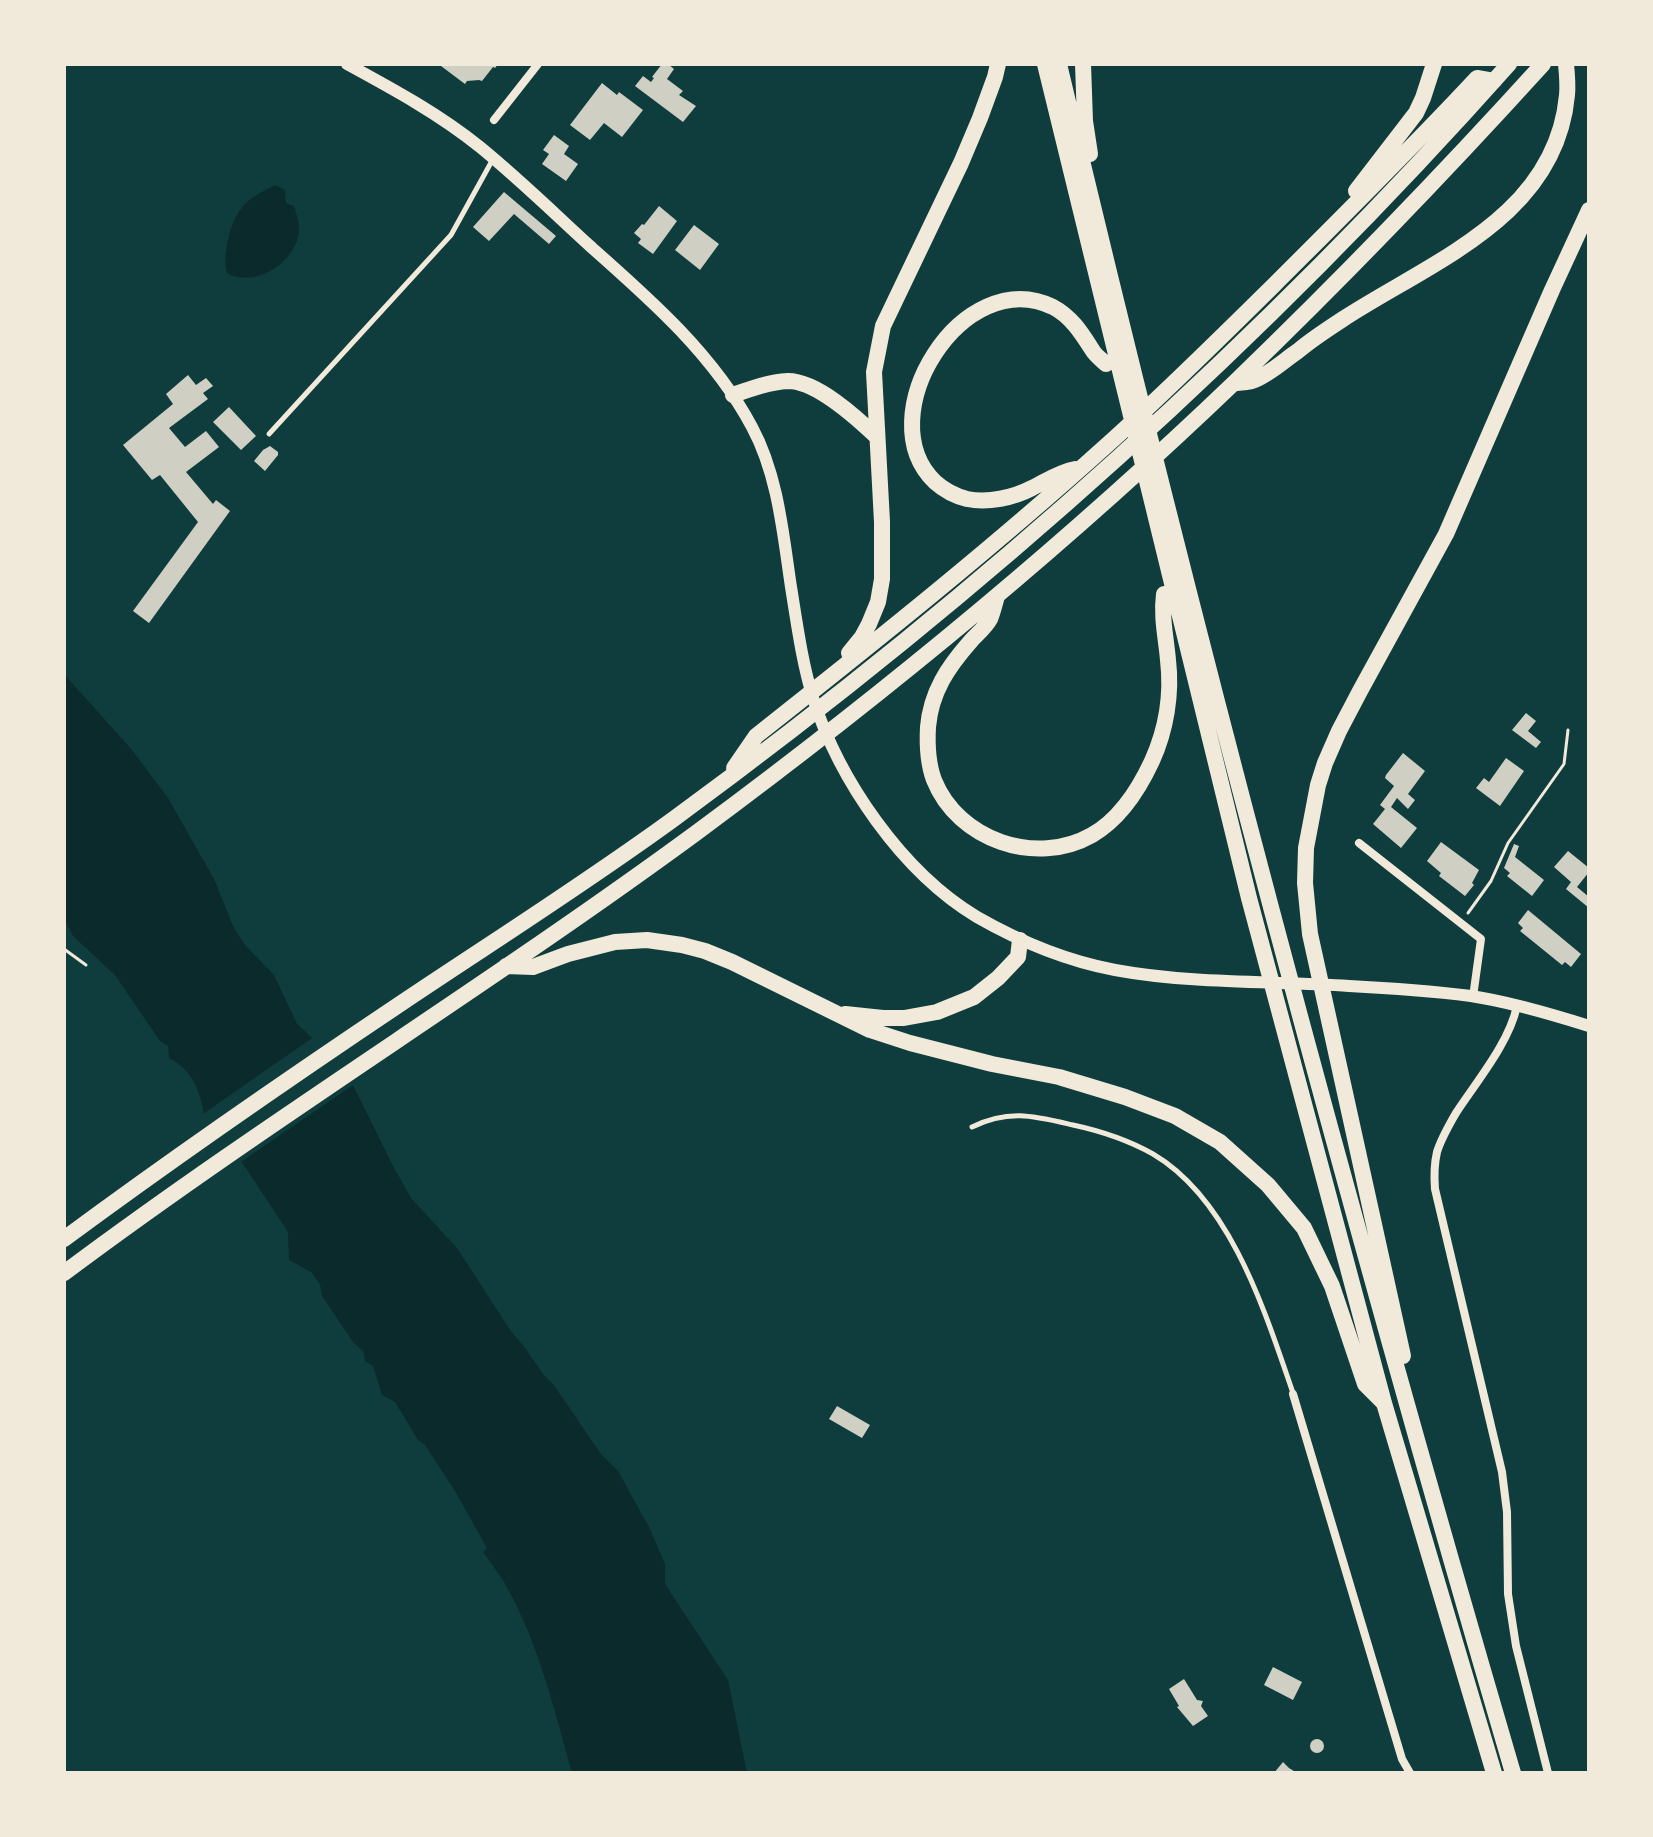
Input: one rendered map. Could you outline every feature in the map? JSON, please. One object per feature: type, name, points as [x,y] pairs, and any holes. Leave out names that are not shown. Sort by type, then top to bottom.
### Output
[{"type":"highway","points":[[841,668],[869,624],[878,602],[882,579],[874,372],[883,326],[961,163],[998,64]]},
{"type":"highway","points":[[1045,64],[1072,178],[1068,199],[1168,540],[1388,1342],[1513,1773]]},
{"type":"highway","points":[[1059,64],[1091,199],[1115,363],[1164,594],[1221,810],[1249,898]]},
{"type":"highway","points":[[1083,64],[1085,121],[1095,178],[1091,199]]},
{"type":"highway","points":[[1343,216],[1351,197],[1416,113],[1434,64]]},
{"type":"highway","points":[[64,1239],[173,1160],[660,828],[730,777],[939,612],[1112,464],[1265,320],[1445,136],[1509,64]]},
{"type":"highway","points":[[64,1273],[220,1160],[707,825],[997,596],[1234,383],[1385,234],[1543,64]]},
{"type":"highway","points":[[1234,383],[1250,381],[1268,373],[1326,330],[1464,246],[1496,223],[1533,182],[1556,140],[1567,94],[1566,64]]},
{"type":"highway","points":[[730,777],[756,736],[952,578],[1082,467],[1188,370],[1401,159],[1477,78],[1494,81]]},
{"type":"highway","points":[[1406,1402],[1409,1386],[1310,934],[1306,848],[1318,785],[1339,731],[1446,534],[1589,210]]},
{"type":"highway","points":[[1082,467],[1062,471],[1029,490],[995,499],[965,499],[950,493],[931,478],[918,461],[911,427],[915,398],[934,355],[957,325],[982,308],[1004,300],[1039,302],[1063,313],[1093,351],[1115,363]]},
{"type":"highway","points":[[733,395],[772,383],[790,381],[804,384],[841,407],[877,437]]},
{"type":"highway","points":[[1168,540],[1249,898],[1384,1403],[1494,1773]]},
{"type":"highway","points":[[997,596],[990,621],[959,654],[938,685],[928,728],[929,762],[945,800],[980,834],[1014,846],[1044,848],[1082,840],[1107,824],[1132,796],[1153,759],[1162,735],[1168,694],[1162,615],[1164,594]]},
{"type":"highway","points":[[506,966],[533,967],[615,942],[647,940],[682,945],[732,962],[870,1030],[992,1064],[1059,1077],[1175,1116],[1220,1142],[1268,1185],[1304,1228],[1332,1286],[1365,1384],[1384,1403]]},
{"type":"highway","points":[[839,1014],[904,1018],[937,1012],[974,997],[1018,957],[1020,940]]},
{"type":"street","points":[[347,64],[400,93],[479,146],[660,309],[715,370],[753,428],[773,482],[808,676],[820,717],[835,752],[854,789],[904,854],[953,901],[1020,940],[1114,970],[1177,978],[1352,986],[1473,997],[1589,1026]]},
{"type":"street","points":[[494,120],[538,64]]},
{"type":"street","points":[[1359,843],[1481,939],[1473,997]]},
{"type":"street","points":[[1517,1006],[1498,1049],[1451,1122],[1438,1150],[1434,1170],[1435,1189],[1502,1472],[1507,1512],[1508,1594],[1519,1660],[1548,1773]]},
{"type":"street","points":[[1293,1394],[1402,1759],[1410,1773]]},
{"type":"lane","points":[[269,434],[451,235],[493,159]]},
{"type":"lane","points":[[972,1127],[989,1118],[1012,1115],[1084,1127],[1122,1139],[1154,1155],[1180,1174],[1207,1202],[1237,1251],[1275,1341],[1293,1394]]},
{"type":"path","points":[[1461,923],[1491,881],[1508,843],[1564,764],[1568,730]]},
{"type":"path","points":[[64,949],[86,965]]},
{"type":"water","points":[[275,185],[285,190],[286,203],[294,206],[299,228],[296,243],[282,263],[261,275],[249,278],[227,273],[227,245],[236,216],[250,199]]},
{"type":"water","points":[[64,674],[132,750],[168,798],[214,879],[233,926],[245,945],[274,975],[297,1024],[334,1058],[352,1083],[411,1198],[457,1248],[510,1330],[553,1384],[601,1454],[618,1471],[665,1564],[665,1584],[728,1680],[747,1773],[572,1773],[544,1675],[526,1628],[504,1582],[483,1552],[487,1548],[455,1491],[395,1402],[382,1395],[373,1366],[365,1361],[364,1352],[353,1342],[322,1296],[320,1284],[311,1272],[289,1260],[288,1232],[228,1141],[206,1129],[200,1097],[192,1079],[169,1058],[168,1046],[160,1041],[115,975],[73,936],[64,917]]},
{"type":"pier","points":[[315,1036],[342,1061],[356,1083],[238,1164],[225,1144],[203,1131],[200,1116]]},
{"type":"building","points":[[498,64],[482,81],[467,81],[465,84],[441,66]]},
{"type":"building","points":[[662,64],[674,69],[667,79],[683,91],[679,95],[696,106],[683,122],[635,86],[643,76],[651,82]]},
{"type":"building","points":[[602,83],[643,110],[622,137],[604,123],[590,140],[570,125]]},
{"type":"building","points":[[554,135],[569,146],[564,154],[578,164],[566,181],[542,164],[549,154],[543,150]]},
{"type":"building","points":[[504,192],[556,236],[549,244],[514,214],[489,241],[473,227]]},
{"type":"building","points":[[659,206],[677,221],[653,254],[638,243],[641,239],[634,233]]},
{"type":"building","points":[[694,225],[719,244],[700,270],[675,250]]},
{"type":"building","points":[[188,375],[196,385],[206,378],[213,386],[203,393],[208,399],[169,428],[185,447],[206,431],[219,447],[186,472],[213,504],[216,500],[230,511],[149,623],[133,611],[198,522],[160,475],[152,480],[123,445],[173,404],[166,394]]},
{"type":"building","points":[[229,407],[256,436],[241,450],[213,422]]},
{"type":"building","points":[[270,446],[278,455],[265,471],[254,461]]},
{"type":"building","points":[[1526,713],[1536,721],[1528,731],[1541,742],[1536,748],[1512,730]]},
{"type":"building","points":[[1403,753],[1425,771],[1408,794],[1415,800],[1408,809],[1397,798],[1391,807],[1417,828],[1401,848],[1373,824],[1385,809],[1380,805],[1394,786],[1385,778],[1386,775]]},
{"type":"building","points":[[1506,758],[1524,771],[1500,806],[1476,788],[1484,778],[1489,782]]},
{"type":"building","points":[[1441,842],[1479,870],[1472,883],[1474,885],[1465,896],[1439,876],[1441,873],[1427,861]]},
{"type":"building","points":[[1514,844],[1519,846],[1515,857],[1544,880],[1532,896],[1507,876],[1510,873],[1504,868]]},
{"type":"building","points":[[1568,851],[1589,868],[1577,887],[1589,897],[1589,908],[1566,889],[1571,882],[1554,867]]},
{"type":"building","points":[[1528,910],[1581,954],[1571,967],[1565,962],[1562,965],[1520,931],[1523,928],[1518,923]]},
{"type":"building","points":[[837,1406],[870,1425],[862,1438],[829,1419]]},
{"type":"building","points":[[1273,1667],[1302,1682],[1293,1700],[1264,1685]]},
{"type":"building","points":[[1184,1679],[1197,1700],[1203,1701],[1201,1706],[1208,1716],[1193,1726],[1177,1707],[1169,1689]]},
{"type":"building","points":[[1317,1739],[1324,1746],[1317,1753],[1310,1746]]},
{"type":"building","points":[[1283,1762],[1289,1768],[1297,1773],[1274,1773]]}]
